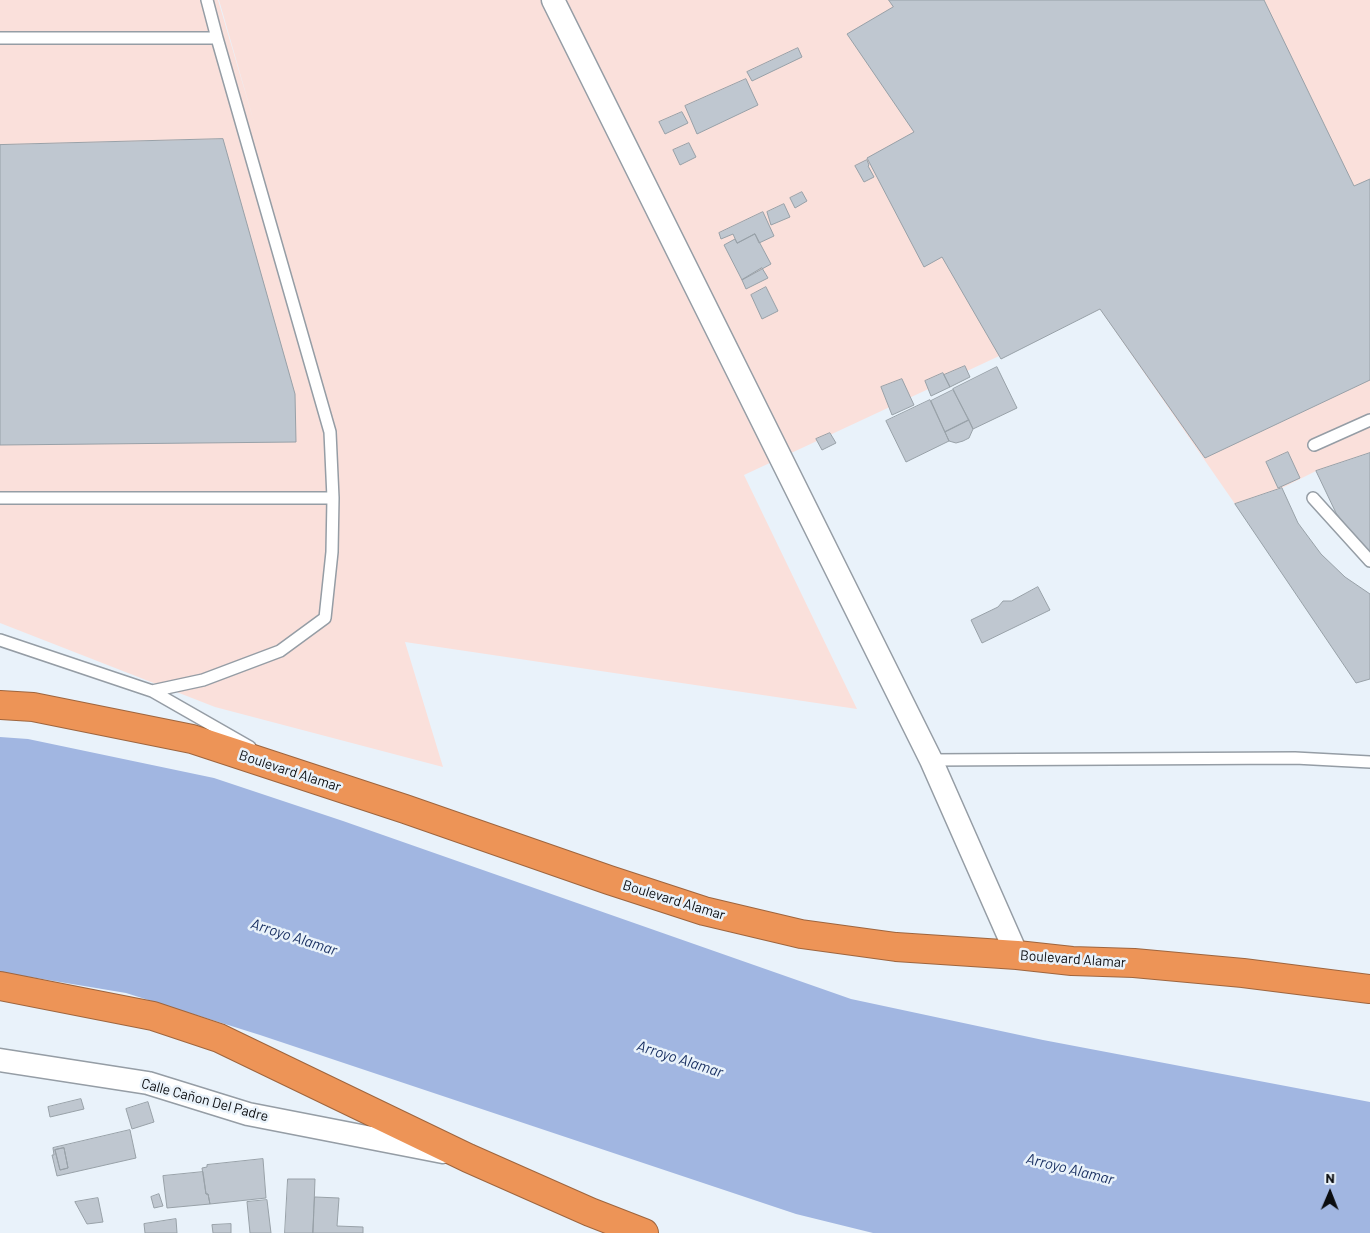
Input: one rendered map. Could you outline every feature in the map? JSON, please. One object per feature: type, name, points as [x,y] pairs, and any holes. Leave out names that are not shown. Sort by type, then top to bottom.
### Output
[{"type":"highway","name":"Boulevard Alamar","points":[[0,705],[33,707],[192,738],[704,911],[801,934],[896,947],[1017,955],[1072,961],[1134,963],[1233,972],[1370,989]]},
{"type":"highway","points":[[0,986],[153,1016],[219,1038],[468,1158],[590,1212],[644,1233]]},
{"type":"street","points":[[553,0],[931,760],[1017,955]]},
{"type":"street","name":"Calle Cañon Del Padre","points":[[0,1060],[148,1083],[248,1114],[468,1158]]},
{"type":"lane","points":[[152,691],[203,680],[280,650],[325,618],[332,552],[333,498],[330,432],[207,0]]},
{"type":"lane","points":[[0,38],[217,38]]},
{"type":"lane","points":[[1314,445],[1370,420]]},
{"type":"lane","points":[[0,498],[333,498]]},
{"type":"lane","points":[[1313,498],[1370,562]]},
{"type":"lane","points":[[0,640],[152,691],[295,773]]},
{"type":"lane","points":[[931,760],[1295,758],[1370,762]]},
{"type":"shaded area","points":[[0,0],[218,0],[254,122],[219,0],[1370,0],[1370,453],[1316,471],[1282,488],[1235,504],[1100,309],[744,475],[857,709],[405,642],[443,767],[215,707],[0,623]]},
{"type":"water","name":"Arroyo Alamar","points":[[0,737],[28,739],[214,778],[343,821],[851,999],[1043,1040],[1370,1102],[1370,1233],[873,1233],[796,1214],[260,1035],[126,993],[0,972]]},
{"type":"building","points":[[889,0],[1264,0],[1354,186],[1370,179],[1370,380],[1205,458],[1100,309],[1001,359],[942,257],[924,267],[867,158],[914,132],[847,34],[893,7]]},
{"type":"building","points":[[798,48],[802,57],[752,81],[747,72]]},
{"type":"building","points":[[746,79],[758,105],[697,134],[685,106]]},
{"type":"building","points":[[682,112],[688,123],[665,134],[659,122]]},
{"type":"building","points":[[223,139],[295,394],[296,442],[0,445],[0,145]]},
{"type":"building","points":[[689,143],[696,157],[680,165],[673,150]]},
{"type":"building","points":[[867,160],[874,177],[864,182],[855,166]]},
{"type":"building","points":[[802,192],[807,201],[795,208],[790,198]]},
{"type":"building","points":[[784,204],[790,217],[771,225],[767,212]]},
{"type":"building","points":[[763,212],[774,236],[759,243],[755,234],[737,243],[733,234],[721,239],[719,233]]},
{"type":"building","points":[[755,234],[771,264],[742,280],[724,245],[735,239],[737,243]]},
{"type":"building","points":[[762,268],[768,278],[746,289],[742,280]]},
{"type":"building","points":[[766,287],[778,311],[762,319],[751,295]]},
{"type":"building","points":[[965,366],[970,377],[950,387],[944,375]]},
{"type":"building","points":[[997,367],[1017,408],[973,429],[953,389]]},
{"type":"building","points":[[943,373],[950,387],[931,396],[925,381]]},
{"type":"building","points":[[902,379],[914,405],[892,415],[881,387]]},
{"type":"building","points":[[953,390],[969,420],[945,432],[931,401]]},
{"type":"building","points":[[930,400],[949,441],[906,462],[886,421]]},
{"type":"building","points":[[969,420],[973,429],[969,438],[956,443],[949,441],[945,432]]},
{"type":"building","points":[[830,433],[836,443],[822,450],[816,439]]},
{"type":"building","points":[[1288,452],[1300,478],[1278,488],[1266,462]]},
{"type":"building","points":[[1370,453],[1370,552],[1362,546],[1336,513],[1316,471]]},
{"type":"building","points":[[1282,488],[1298,523],[1321,554],[1345,577],[1370,594],[1370,679],[1356,683],[1235,504]]},
{"type":"building","points":[[1038,587],[1050,610],[982,643],[971,620],[998,607],[1003,601],[1011,601]]},
{"type":"building","points":[[81,1099],[84,1109],[50,1117],[48,1107]]},
{"type":"building","points":[[148,1102],[154,1122],[132,1129],[126,1109]]},
{"type":"building","points":[[130,1130],[136,1158],[57,1176],[52,1155],[54,1155],[53,1148]],"holes":[[[64,1148],[68,1168],[60,1170],[55,1150]]]},
{"type":"building","points":[[64,1148],[68,1168],[60,1170],[55,1150]]},
{"type":"building","points":[[263,1159],[266,1198],[210,1204],[208,1194],[206,1194],[202,1168],[207,1167],[207,1165]]},
{"type":"building","points":[[203,1172],[206,1194],[208,1194],[210,1204],[167,1208],[163,1176]]},
{"type":"building","points":[[288,1179],[315,1179],[313,1233],[285,1233]]},
{"type":"building","points":[[159,1194],[163,1206],[154,1208],[151,1197]]},
{"type":"building","points":[[315,1197],[339,1198],[337,1226],[363,1227],[363,1233],[313,1233]]},
{"type":"building","points":[[98,1198],[103,1222],[87,1224],[75,1202]]},
{"type":"building","points":[[267,1200],[271,1233],[250,1233],[247,1202]]},
{"type":"building","points":[[176,1219],[177,1233],[145,1233],[144,1224]]},
{"type":"building","points":[[231,1224],[231,1233],[213,1233],[212,1225]]}]
